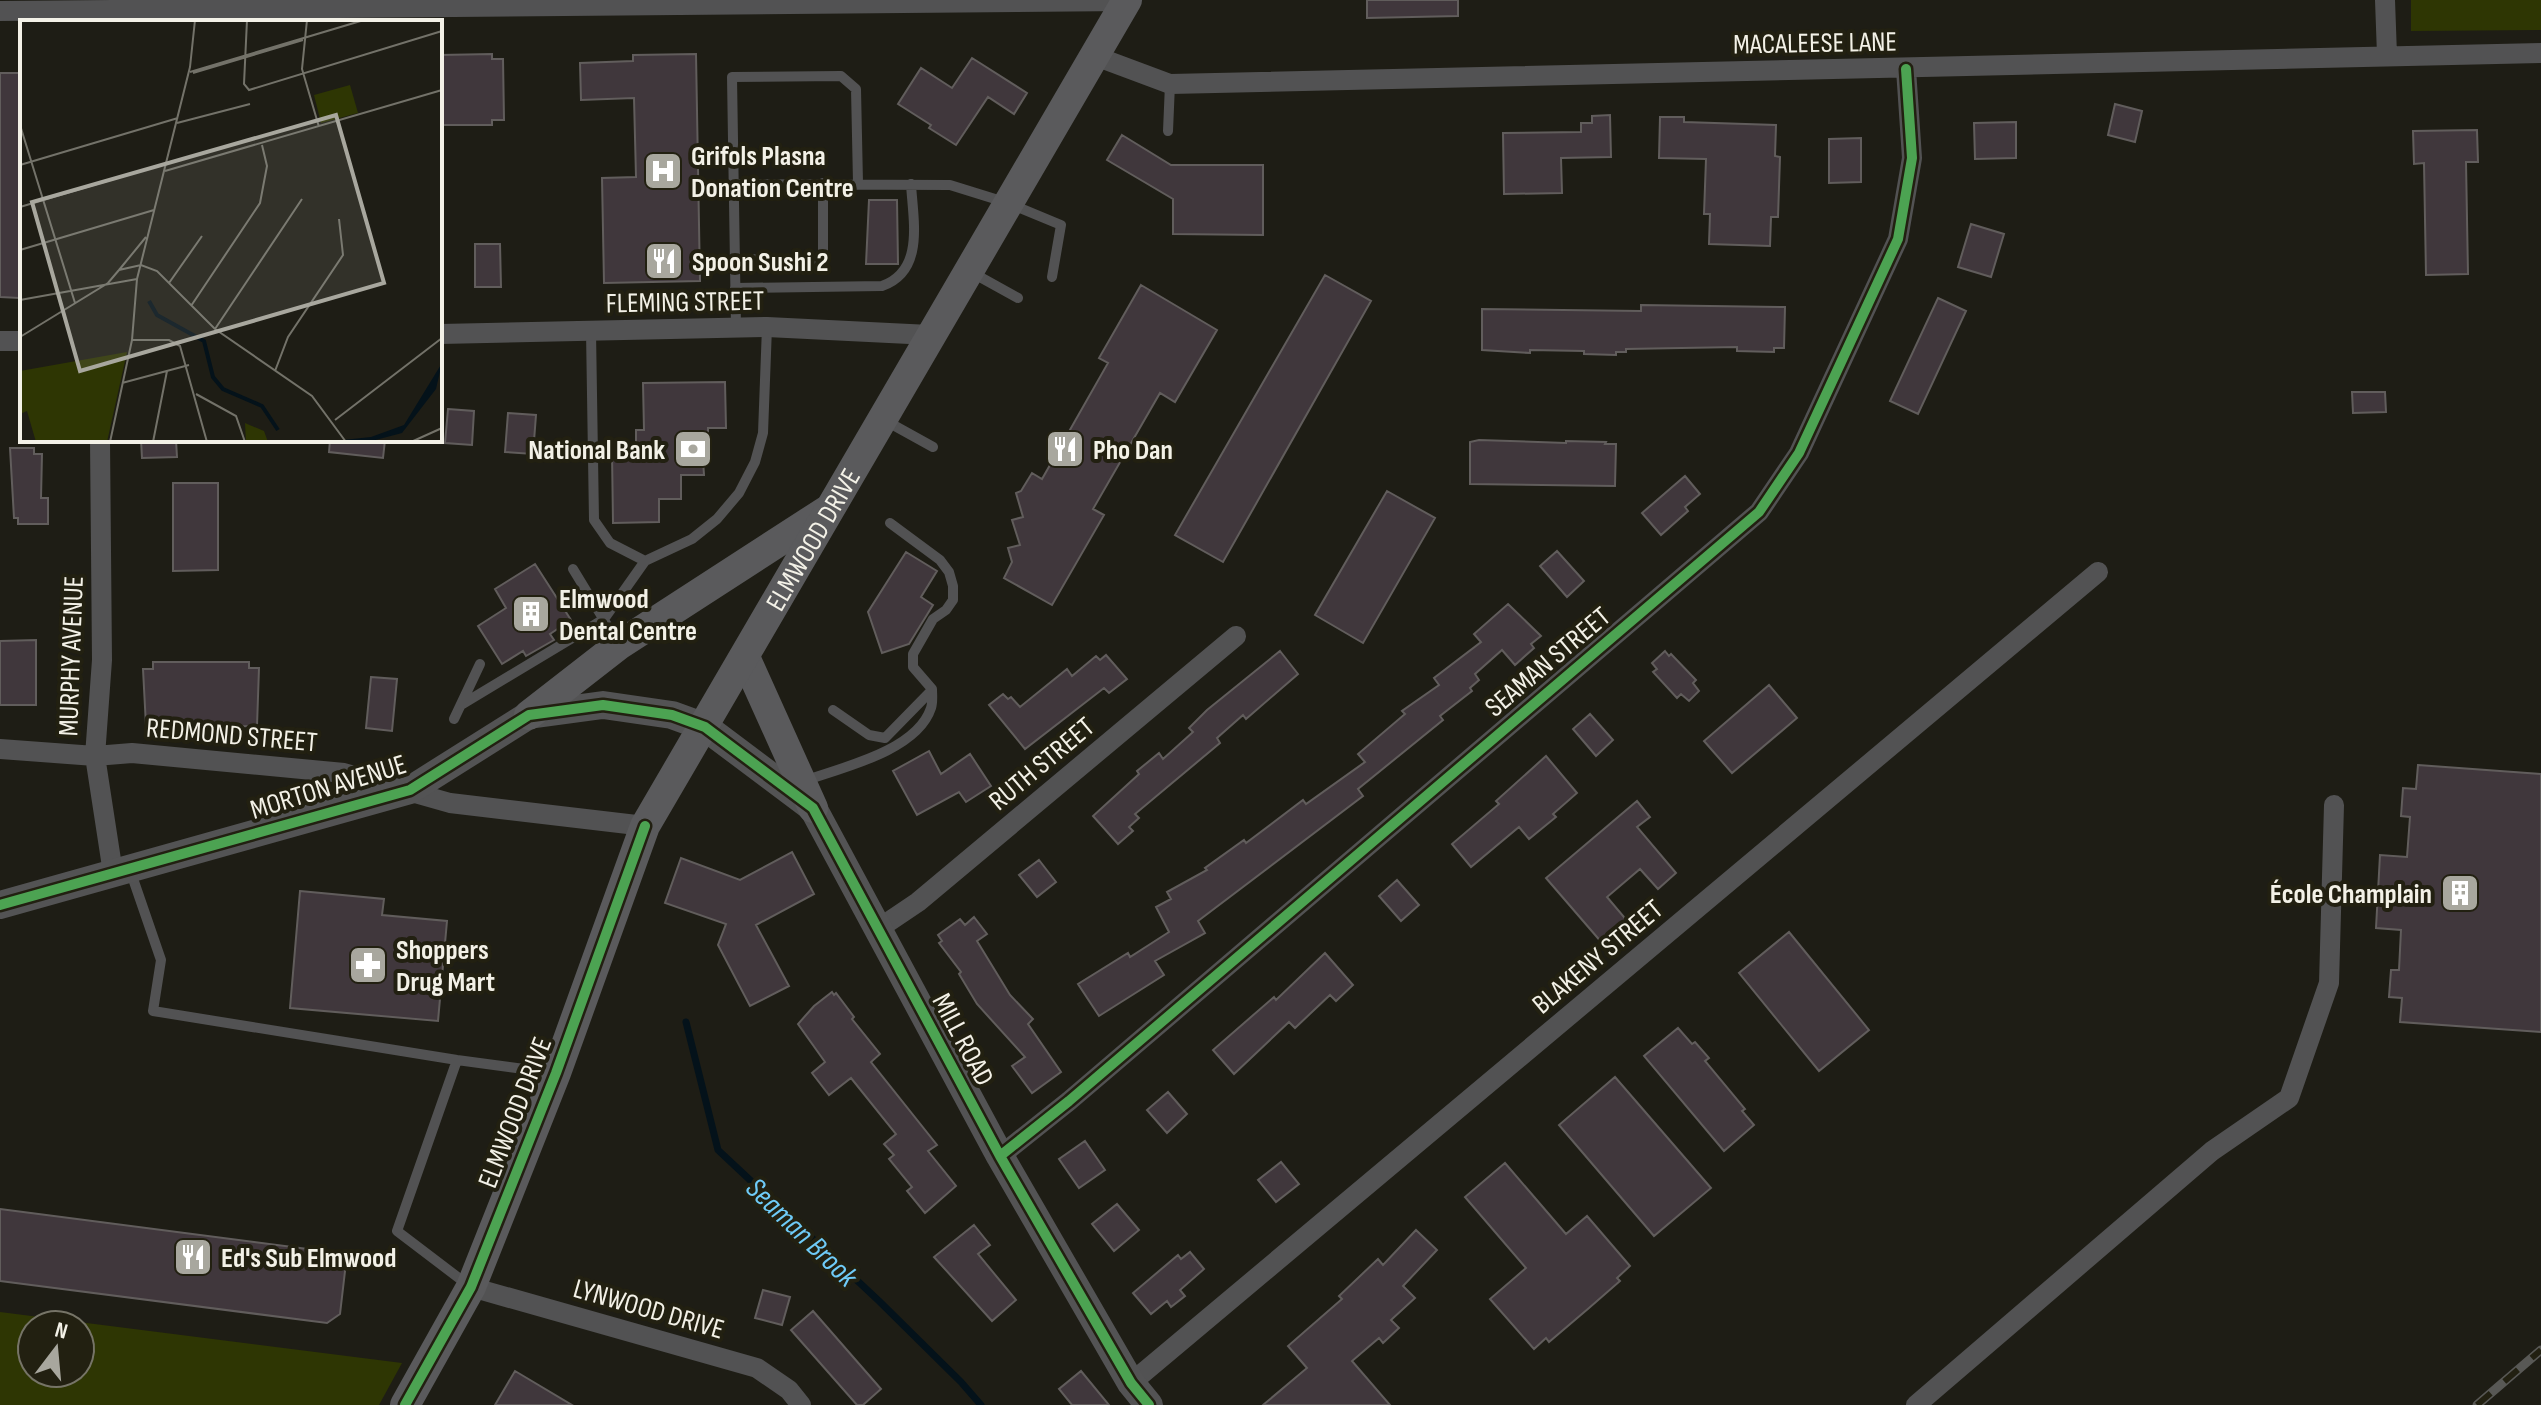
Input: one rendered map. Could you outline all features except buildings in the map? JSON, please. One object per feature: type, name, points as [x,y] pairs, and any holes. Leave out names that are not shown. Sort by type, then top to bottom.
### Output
[{"type":"main road","name":"ELMWOOD DRIVE","points":[[405,1405],[471,1287],[556,1073],[645,826],[1127,0]]},
{"type":"main road","points":[[529,715],[619,645],[831,507]]},
{"type":"main road","points":[[745,657],[807,795]]},
{"type":"street","points":[[0,11],[1127,0]]},
{"type":"street","points":[[2385,0],[2387,55]]},
{"type":"street","name":"MACALEESE LANE","points":[[1095,56],[1170,84],[2541,53]]},
{"type":"street","name":"SEAMAN STREET","points":[[1000,1156],[1081,1091],[1759,512],[1799,453],[1898,239],[1912,158],[1906,69]]},
{"type":"street","name":"FLEMING STREET","points":[[442,334],[767,327],[930,335]]},
{"type":"street","name":"MURPHY AVENUE","points":[[100,442],[102,660],[95,756],[121,871]]},
{"type":"street","name":"BLAKENY STREET","points":[[1131,1383],[2098,572]]},
{"type":"street","name":"RUTH STREET","points":[[878,929],[918,902],[1236,636]]},
{"type":"street","name":"MORTON AVENUE","points":[[0,905],[410,790],[529,715],[603,705],[672,715],[705,727]]},
{"type":"street","name":"MILL ROAD","points":[[705,727],[807,795],[1000,1156],[1131,1383],[1149,1405]]},
{"type":"street","name":"REDMOND STREET","points":[[0,749],[95,756],[132,753],[344,773],[450,803],[645,826]]},
{"type":"street","points":[[1916,1405],[2212,1151],[2289,1098],[2329,983],[2334,805]]},
{"type":"street","name":"LYNWOOD DRIVE","points":[[471,1287],[757,1368],[789,1390],[801,1405]]},
{"type":"lane","points":[[736,327],[732,77],[841,76],[856,89],[858,183]]},
{"type":"lane","points":[[1168,131],[1170,84]]},
{"type":"lane","points":[[735,259],[823,260],[823,183]]},
{"type":"lane","points":[[733,184],[950,185],[1008,203],[1061,225],[1052,277]]},
{"type":"lane","points":[[735,288],[882,286],[896,281],[908,267],[914,246],[911,184]]},
{"type":"lane","points":[[969,270],[1018,298]]},
{"type":"lane","points":[[461,705],[604,619],[645,561],[692,539],[717,519],[739,493],[755,462],[763,433],[767,327]]},
{"type":"lane","points":[[591,331],[594,520],[610,543],[645,561]]},
{"type":"lane","points":[[882,419],[933,447]]},
{"type":"lane","points":[[807,795],[902,741],[920,725],[931,708],[932,689],[913,667],[913,654],[933,619],[946,610],[953,600],[953,586],[949,572],[940,560],[890,523]]},
{"type":"lane","points":[[573,569],[619,645]]},
{"type":"lane","points":[[454,719],[480,664]]},
{"type":"lane","points":[[833,710],[869,735],[885,738],[932,689]]},
{"type":"lane","points":[[121,871],[161,960],[153,1011],[556,1073]]},
{"type":"lane","points":[[457,1060],[397,1231],[471,1287]]},
{"type":"green space","points":[[2411,0],[2541,0],[2541,30],[2411,31]]},
{"type":"green space","points":[[0,1312],[16,1314],[16,1389],[96,1389],[96,1324],[402,1363],[379,1405],[0,1405]]},
{"type":"waterway","name":"Seaman Brook","points":[[686,1022],[718,1150],[879,1301],[981,1405]]},
{"type":"railway","points":[[2477,1405],[2541,1350]]},
{"type":"cycle path","points":[[1000,1156],[1069,1101],[1759,512],[1799,453],[1898,239],[1912,158],[1906,69]]},
{"type":"cycle path","points":[[0,905],[410,790],[529,715],[603,705],[672,715],[705,727],[813,808],[1000,1156],[1131,1383],[1149,1405]]},
{"type":"cycle path","points":[[405,1405],[471,1287],[556,1073],[645,826]]},
{"type":"place","name":"Grifols Plasna Donation Centre","points":[[663,171]]},
{"type":"place","name":"Spoon Sushi 2","points":[[664,261]]},
{"type":"place","name":"National Bank","points":[[693,449]]},
{"type":"place","name":"Pho Dan","points":[[1065,449]]},
{"type":"place","name":"Elmwood Dental Centre","points":[[531,614]]},
{"type":"place","name":"École Champlain","points":[[2460,893]]},
{"type":"place","name":"Shoppers Drug Mart","points":[[368,965]]},
{"type":"place","name":"Ed's Sub Elmwood","points":[[193,1257]]}]
